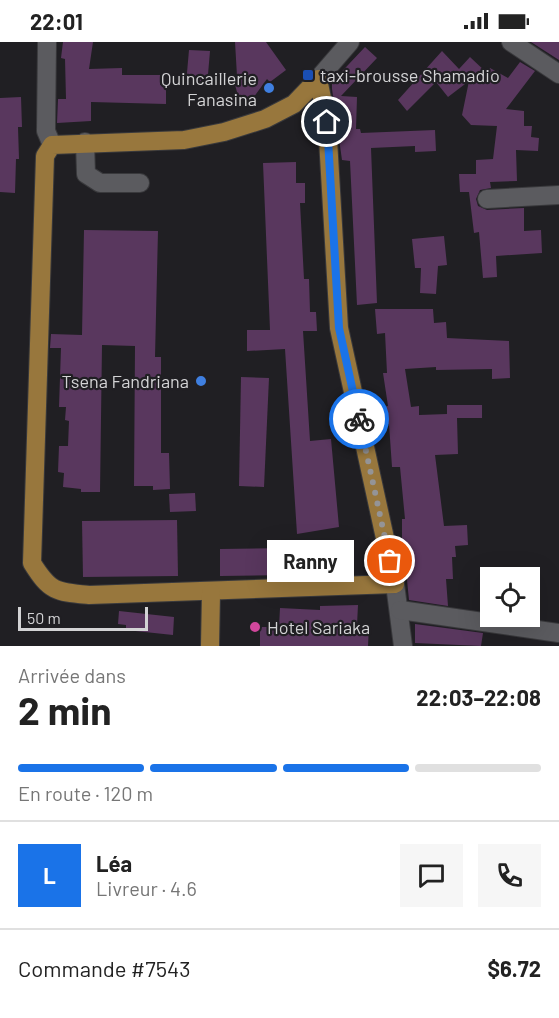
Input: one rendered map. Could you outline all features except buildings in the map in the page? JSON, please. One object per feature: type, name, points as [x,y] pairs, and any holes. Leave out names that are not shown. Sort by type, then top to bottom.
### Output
[{"type":"main road","points":[[318,79],[327,122],[339,328],[395,584],[211,593],[89,595],[63,592],[45,584],[32,563],[45,156],[52,145],[184,140],[224,132],[265,118],[294,104],[318,79]]},
{"type":"main road","points":[[210,646],[211,593]]},
{"type":"street","points":[[47,42],[46,131],[52,145]]},
{"type":"street","points":[[318,79],[350,42]]},
{"type":"street","points":[[511,42],[559,74]]},
{"type":"street","points":[[85,142],[86,174],[100,183],[140,183]]},
{"type":"street","points":[[487,199],[559,195]]},
{"type":"street","points":[[395,584],[404,646]]},
{"type":"street","points":[[400,610],[559,633]]},
{"type":"way so far","points":[[359,419],[390,561]]},
{"type":"place","name":"taxi-brousse Shamadio","points":[[308,75]]},
{"type":"place","name":"Quincaillerie Fanasina","points":[[269,88]]},
{"type":"place","name":"Tsena Fandriana","points":[[201,381]]},
{"type":"place","name":"Ranny","points":[[390,561]]},
{"type":"place","name":"Hotel Sariaka","points":[[255,627]]},
{"type":"route","points":[[327,122],[339,328],[359,419]]}]
